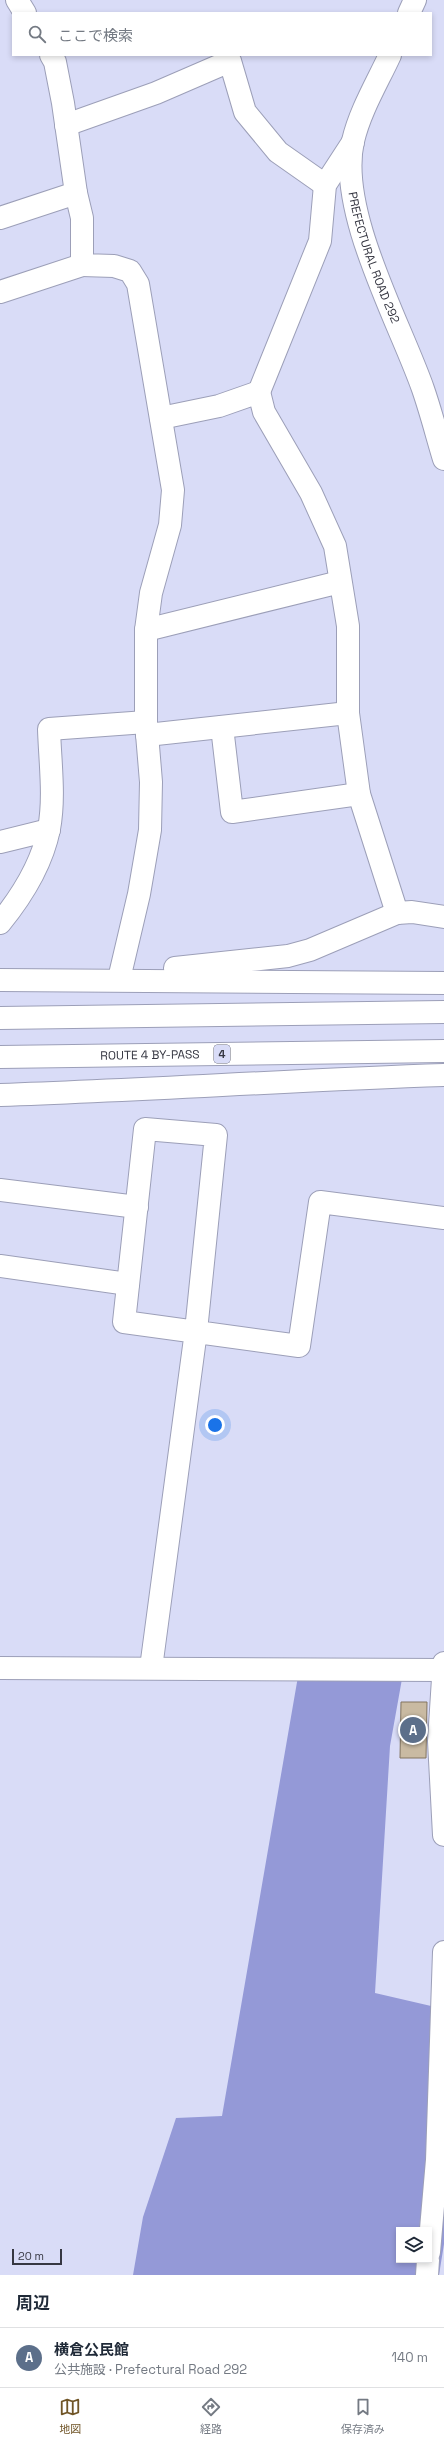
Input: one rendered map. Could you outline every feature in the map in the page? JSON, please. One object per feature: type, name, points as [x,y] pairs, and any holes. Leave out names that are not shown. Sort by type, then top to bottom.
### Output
[{"type":"main road","points":[[17,0],[24,12]]},
{"type":"main road","points":[[410,12],[416,0]]},
{"type":"main road","points":[[52,56],[55,62],[76,193],[82,218],[82,265]]},
{"type":"main road","name":"PREFECTURAL ROAD 292","points":[[390,56],[363,114],[353,142],[352,180],[367,250],[423,389],[444,459]]},
{"type":"main road","points":[[66,125],[156,93],[230,62],[245,112],[278,152],[325,185]]},
{"type":"main road","points":[[353,142],[325,185],[320,241],[259,392],[264,412],[311,493],[335,546],[348,626],[348,713],[359,794],[397,913]]},
{"type":"main road","points":[[0,218],[76,193]]},
{"type":"main road","points":[[0,292],[82,265],[114,266],[130,271],[138,284],[173,490],[170,525],[151,593],[146,630],[146,729],[151,782],[150,830],[139,894],[119,979]]},
{"type":"main road","points":[[161,418],[219,406],[259,392]]},
{"type":"main road","points":[[146,630],[340,582]]},
{"type":"main road","points":[[0,923],[34,873],[49,830],[52,799],[49,729],[222,727],[348,713]]},
{"type":"main road","points":[[222,727],[232,812],[359,794]]},
{"type":"main road","points":[[0,842],[49,830]]},
{"type":"main road","points":[[151,979],[175,967],[288,956],[310,950],[397,913],[412,912],[444,918]]},
{"type":"main road","points":[[0,980],[151,979],[444,983]]},
{"type":"main road","points":[[0,1018],[444,1012]]},
{"type":"main road","name":"ROUTE 4 BY-PASS","points":[[0,1057],[444,1050]]},
{"type":"main road","points":[[0,1095],[131,1091],[273,1081],[444,1075]]},
{"type":"main road","points":[[151,1668],[196,1331],[216,1135],[145,1129],[124,1322],[196,1331],[299,1346],[320,1202],[444,1218]]},
{"type":"main road","points":[[0,1190],[136,1207]]},
{"type":"main road","points":[[0,1266],[128,1284]]},
{"type":"main road","points":[[0,1668],[444,1668],[439,1741],[444,1835]]},
{"type":"main road","points":[[431,2227],[437,2160],[444,1952]]},
{"type":"main road","points":[[427,2275],[428,2263]]},
{"type":"shaded area","points":[[301,1659],[405,1662],[390,1746],[375,1993],[444,2009],[444,2244],[439,2275],[133,2275],[143,2217],[176,2118],[222,2116]]},
{"type":"building","points":[[401,1702],[427,1702],[426,1758],[400,1758]]},
{"type":"place","name":"横倉公民館","points":[[413,1730]]}]
